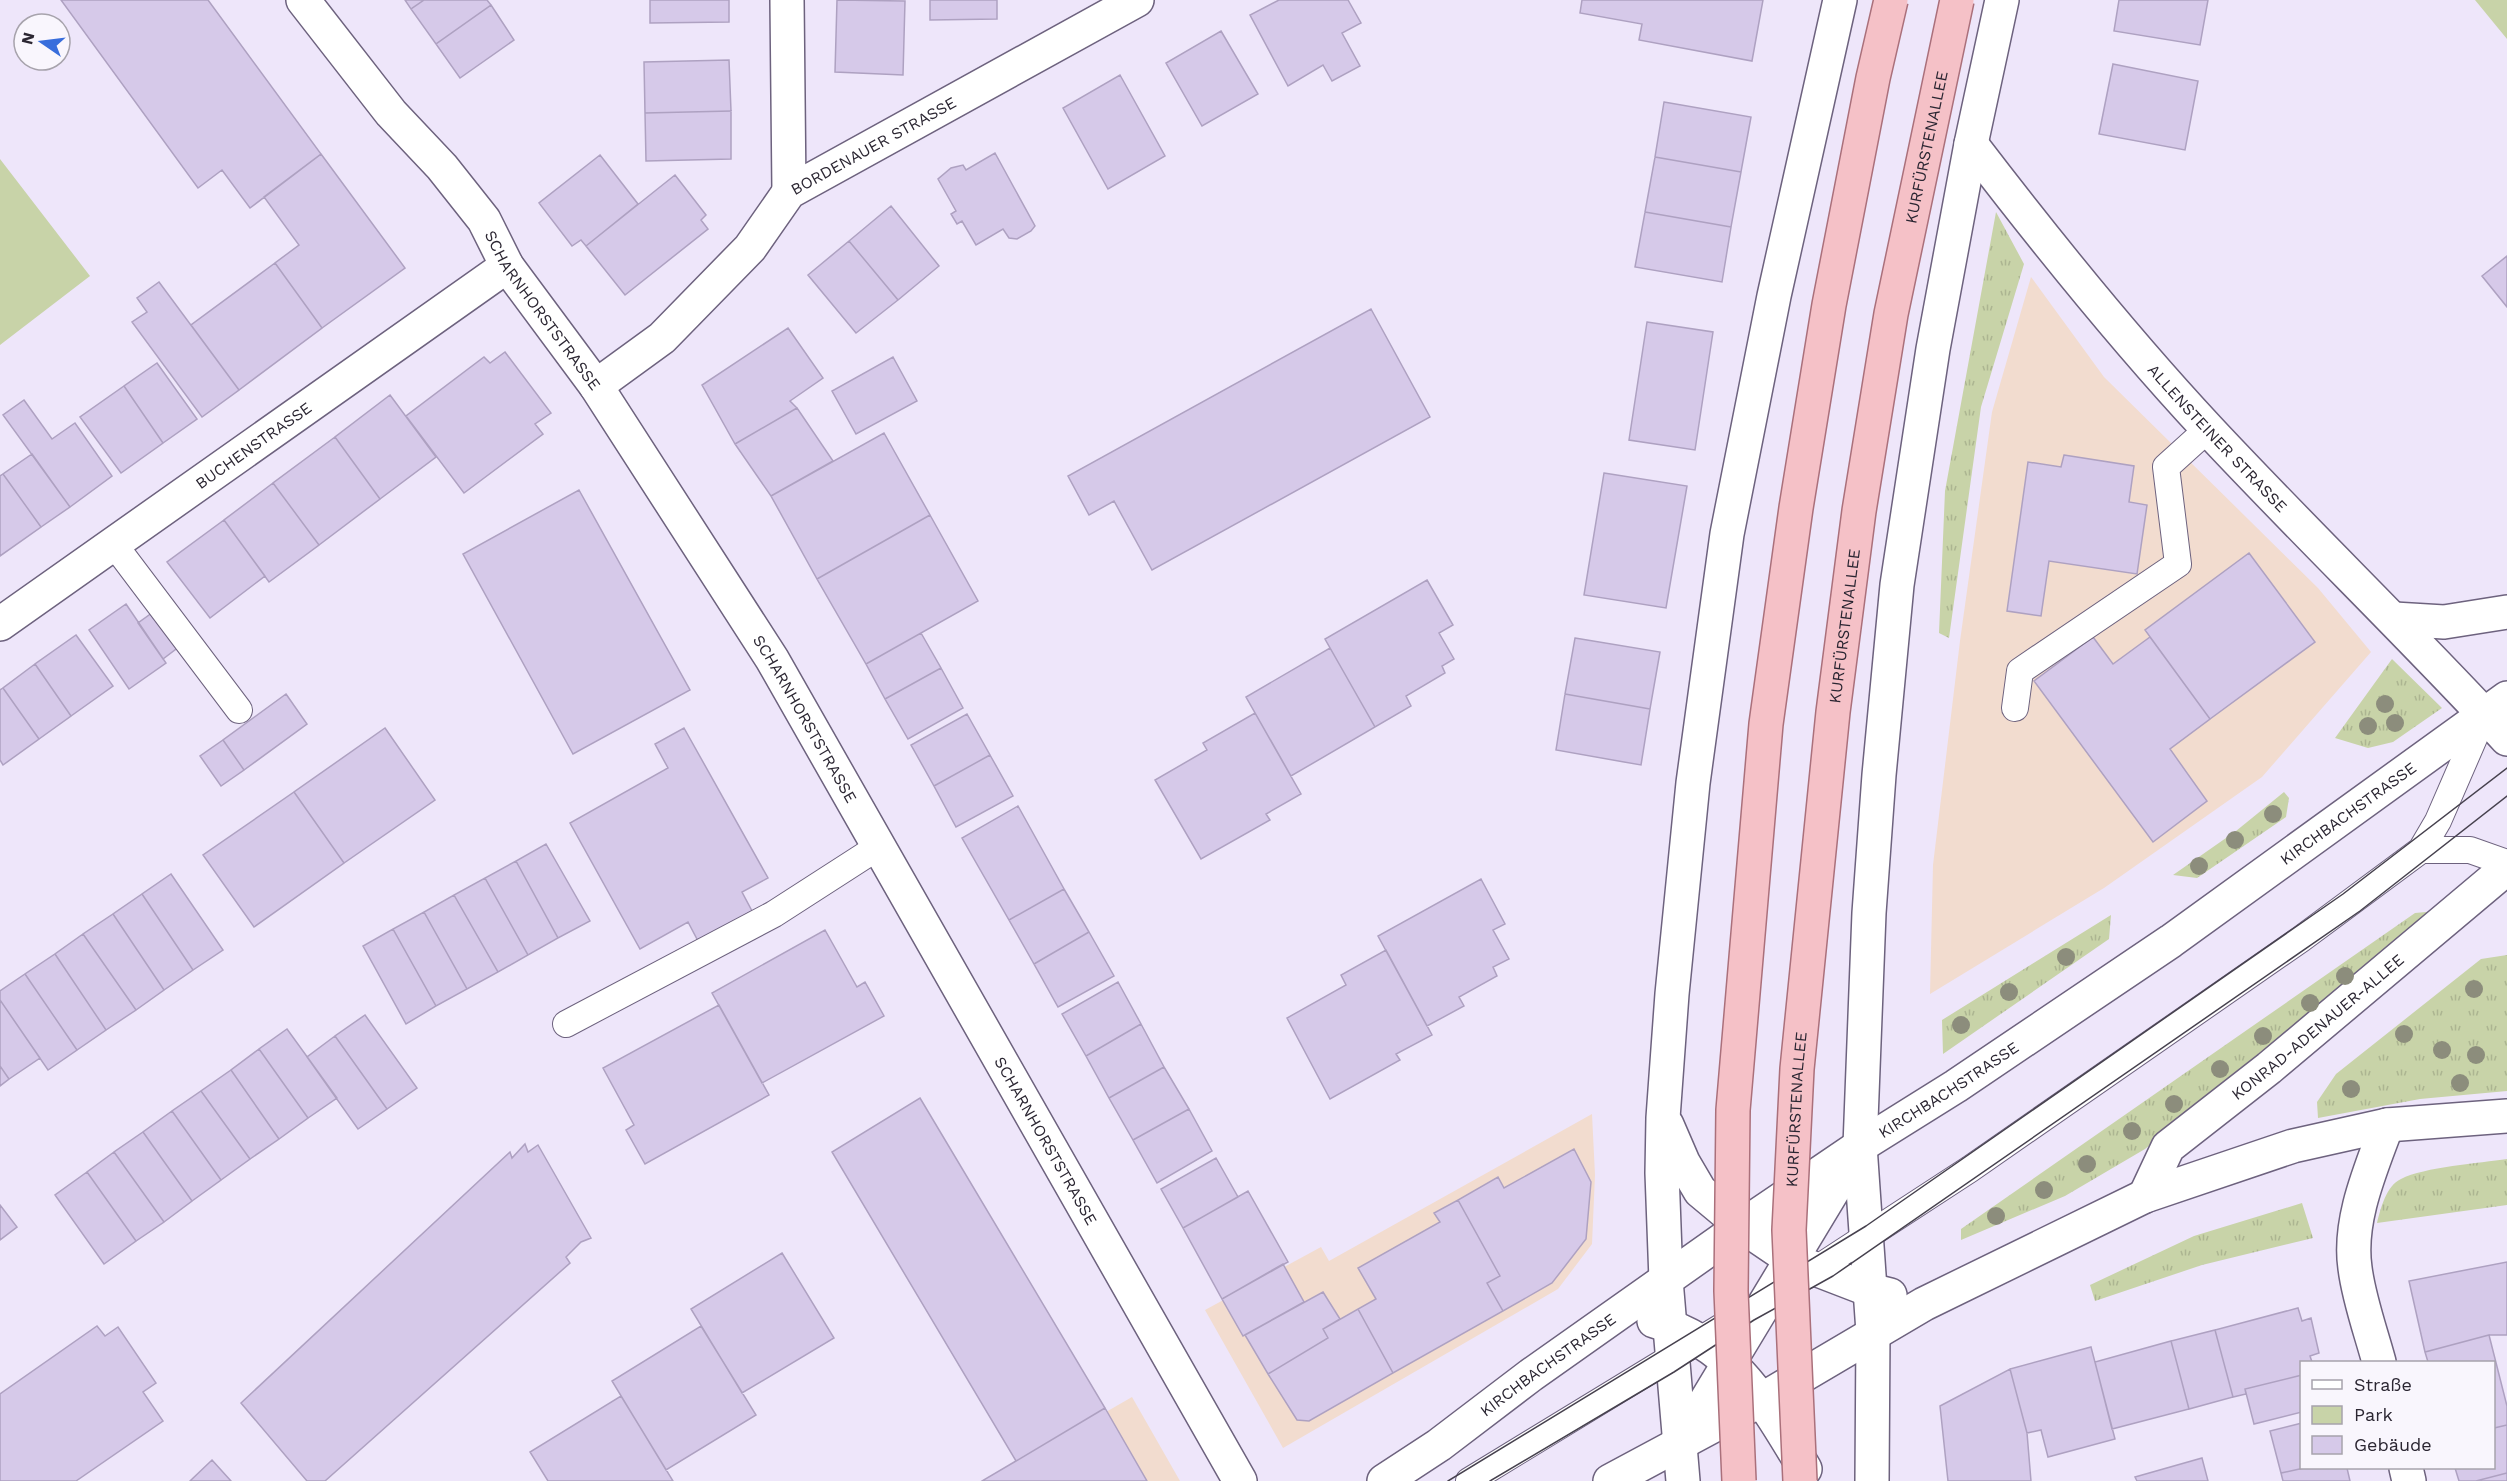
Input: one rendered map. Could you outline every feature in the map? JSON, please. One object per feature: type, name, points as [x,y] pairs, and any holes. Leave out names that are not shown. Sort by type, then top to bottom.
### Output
[{"type":"main road","name":"SCHARNHORSTSTRASSE","points":[[303,0],[391,113],[442,166],[484,220],[507,266],[596,386],[772,659],[1240,1481]]},
{"type":"main road","points":[[787,0],[789,192]]},
{"type":"main road","name":"BORDENAUER STRASSE","points":[[596,386],[662,338],[750,248],[789,192],[1137,0]]},
{"type":"main road","points":[[1683,1481],[1679,1445],[1686,1350],[1669,1325],[1662,1173],[1663,1118],[1677,936],[1693,783],[1728,534],[1774,296],[1840,0]]},
{"type":"main road","points":[[1739,1481],[1731,1291],[1733,1110],[1766,724],[1796,508],[1829,305],[1873,78],[1891,0]]},
{"type":"main road","name":"KURFÜRSTENALLEE","points":[[1800,1481],[1789,1230],[1797,1069],[1833,712],[1859,511],[1891,314],[1957,0]]},
{"type":"main road","points":[[1872,1481],[1873,1332],[1860,1146],[1870,902],[1897,585],[1933,349],[1971,144],[2002,0]]},
{"type":"main road","name":"ALLENSTEINER STRASSE","points":[[1971,144],[2078,282],[2208,429],[2394,619],[2496,706]]},
{"type":"main road","name":"BUCHENSTRASSE","points":[[0,624],[507,266]]},
{"type":"main road","points":[[2394,619],[2444,622],[2507,612]]},
{"type":"main road","points":[[2496,706],[2507,740]]},
{"type":"main road","name":"KIRCHBACHSTRASSE","points":[[1384,1481],[1439,1445],[1531,1375],[1742,1226],[1860,1146],[1947,1092],[2171,941],[2496,706]]},
{"type":"main road","name":"KONRAD-ADENAUER-ALLEE","points":[[2145,1196],[2168,1147],[2269,1068],[2507,868]]},
{"type":"main road","points":[[1610,1481],[1762,1399],[1924,1304],[2145,1196],[2293,1146],[2387,1125],[2507,1116]]},
{"type":"main road","points":[[1663,1118],[1683,1162],[1701,1191],[1742,1226],[1804,1265],[1870,1290],[1924,1304]]},
{"type":"main road","points":[[2379,1361],[2355,1269],[2354,1240],[2368,1177],[2387,1125]]},
{"type":"main road","points":[[1679,1445],[1769,1298],[1804,1265],[1860,1146]]},
{"type":"main road","points":[[1615,1317],[1645,1318],[1669,1325]]},
{"type":"main road","points":[[1686,1350],[1730,1362],[1762,1399],[1812,1481]]},
{"type":"lane","points":[[2015,708],[2020,671],[2178,564],[2166,467],[2208,429]]},
{"type":"lane","points":[[113,543],[239,710]]},
{"type":"lane","points":[[1804,1265],[1867,1238],[2291,946],[2421,850],[2496,706]]},
{"type":"lane","points":[[566,1024],[774,914],[878,847]]},
{"type":"lane","points":[[2421,850],[2470,850],[2507,863]]},
{"type":"lane","points":[[1469,1481],[1769,1298]]},
{"type":"shaded area","points":[[2031,277],[2104,377],[2318,588],[2371,652],[2262,777],[2104,888],[1930,994],[1933,865],[1960,641],[1992,412]]},
{"type":"shaded area","points":[[1592,1114],[1595,1175],[1592,1244],[1558,1289],[1283,1448],[1205,1310],[1321,1247],[1329,1261]]},
{"type":"shaded area","points":[[1132,1397],[1180,1481],[986,1481]]},
{"type":"green space","points":[[2475,0],[2507,0],[2507,39]]},
{"type":"green space","points":[[0,159],[90,276],[0,345]]},
{"type":"green space","points":[[1996,212],[2024,264],[1981,407],[1949,638],[1939,633],[1945,491]]},
{"type":"green space","points":[[2392,659],[2442,708],[2393,742],[2368,748],[2335,738]]},
{"type":"green space","points":[[2284,792],[2289,798],[2286,817],[2197,878],[2173,875],[2236,831]]},
{"type":"green space","points":[[2437,911],[2419,929],[2145,1149],[2065,1196],[1961,1240],[1961,1229],[2415,913]]},
{"type":"green space","points":[[2111,915],[2109,939],[1943,1054],[1942,1020]]},
{"type":"green space","points":[[2507,955],[2507,1091],[2420,1099],[2318,1118],[2317,1102],[2336,1074],[2481,959]]},
{"type":"green space","points":[[2507,1159],[2507,1205],[2377,1223],[2388,1192],[2401,1179],[2438,1168]]},
{"type":"green space","points":[[2302,1203],[2313,1238],[2202,1265],[2095,1301],[2090,1285],[2194,1236]]},
{"type":"building","points":[[61,0],[208,0],[321,154],[250,208],[222,170],[198,188],[72,15],[72,12]]},
{"type":"building","points":[[405,0],[424,0],[411,9]]},
{"type":"building","points":[[424,0],[487,0],[491,5],[436,44],[411,9]]},
{"type":"building","points":[[650,0],[729,0],[729,22],[650,23]]},
{"type":"building","points":[[837,0],[905,1],[903,75],[835,72]]},
{"type":"building","points":[[930,0],[997,0],[997,19],[930,20]]},
{"type":"building","points":[[1279,0],[1348,0],[1361,23],[1342,33],[1360,66],[1332,81],[1323,65],[1288,86],[1250,15]]},
{"type":"building","points":[[1582,0],[1763,0],[1752,61],[1639,40],[1642,24],[1580,13]]},
{"type":"building","points":[[2119,0],[2208,0],[2200,45],[2114,31]]},
{"type":"building","points":[[491,5],[514,40],[460,78],[436,44]]},
{"type":"building","points":[[1221,31],[1258,94],[1202,126],[1166,63]]},
{"type":"building","points":[[729,60],[731,111],[645,113],[644,62]]},
{"type":"building","points":[[2113,64],[2198,81],[2185,150],[2099,134]]},
{"type":"building","points":[[1120,75],[1165,156],[1108,189],[1063,108]]},
{"type":"building","points":[[1664,102],[1751,117],[1741,172],[1655,157]]},
{"type":"building","points":[[731,111],[731,159],[646,161],[645,113]]},
{"type":"building","points":[[995,153],[1035,226],[1017,239],[1009,238],[1003,229],[976,245],[962,221],[957,224],[951,214],[956,211],[938,179],[951,168],[963,165],[966,170]]},
{"type":"building","points":[[321,154],[405,268],[322,328],[275,263],[299,245],[264,197]]},
{"type":"building","points":[[600,155],[638,204],[586,246],[581,240],[572,246],[539,203]]},
{"type":"building","points":[[1655,157],[1741,172],[1731,227],[1645,212]]},
{"type":"building","points":[[675,175],[706,215],[701,220],[708,229],[625,295],[586,246]]},
{"type":"building","points":[[891,206],[939,266],[898,300],[849,241]]},
{"type":"building","points":[[1645,212],[1731,227],[1722,282],[1635,267]]},
{"type":"building","points":[[849,241],[898,300],[856,333],[808,275]]},
{"type":"building","points":[[2507,256],[2507,307],[2482,276]]},
{"type":"building","points":[[275,263],[322,328],[239,390],[191,325]]},
{"type":"building","points":[[159,282],[239,390],[202,417],[132,322],[147,312],[137,298]]},
{"type":"building","points":[[1371,309],[1430,417],[1152,570],[1114,501],[1089,515],[1068,476]]},
{"type":"building","points":[[1647,322],[1713,332],[1695,450],[1629,440]]},
{"type":"building","points":[[788,328],[823,378],[790,401],[797,408],[735,444],[702,385]]},
{"type":"building","points":[[505,352],[551,413],[535,424],[543,434],[464,493],[406,416],[484,357],[490,363]]},
{"type":"building","points":[[893,357],[917,401],[856,434],[832,391]]},
{"type":"building","points":[[157,363],[197,419],[163,443],[124,386]]},
{"type":"building","points":[[124,386],[163,443],[121,473],[80,417]]},
{"type":"building","points":[[390,395],[436,457],[380,499],[335,437]]},
{"type":"building","points":[[24,400],[52,439],[75,423],[112,476],[70,507],[3,415]]},
{"type":"building","points":[[797,408],[833,461],[771,496],[735,444]]},
{"type":"building","points":[[884,433],[930,515],[817,579],[771,496]]},
{"type":"building","points":[[335,437],[380,499],[319,545],[273,483]]},
{"type":"building","points":[[32,454],[70,507],[41,527],[3,474]]},
{"type":"building","points":[[2064,455],[2134,466],[2129,502],[2147,505],[2137,574],[2049,561],[2041,616],[2007,611],[2028,462],[2061,467]]},
{"type":"building","points":[[1604,473],[1687,486],[1666,608],[1584,595]]},
{"type":"building","points":[[3,474],[41,527],[0,556],[0,476]]},
{"type":"building","points":[[273,483],[319,545],[269,582],[224,520]]},
{"type":"building","points":[[579,490],[690,690],[573,754],[463,554]]},
{"type":"building","points":[[930,515],[978,601],[866,664],[817,579]]},
{"type":"building","points":[[224,520],[265,576],[210,618],[167,562]]},
{"type":"building","points":[[2249,553],[2315,642],[2210,719],[2145,630]]},
{"type":"building","points":[[1427,580],[1453,625],[1439,633],[1454,659],[1442,666],[1445,673],[1406,696],[1411,706],[1375,727],[1325,639]]},
{"type":"building","points":[[126,604],[166,663],[129,689],[89,630]]},
{"type":"building","points":[[156,610],[180,646],[163,659],[138,623]]},
{"type":"building","points":[[921,633],[941,668],[885,699],[866,664]]},
{"type":"building","points":[[76,635],[113,686],[71,716],[35,664]]},
{"type":"building","points":[[2093,637],[2113,664],[2150,637],[2210,719],[2170,749],[2207,801],[2153,842],[2034,681]]},
{"type":"building","points":[[1575,638],[1660,652],[1650,709],[1565,694]]},
{"type":"building","points":[[1330,648],[1375,727],[1291,776],[1246,697]]},
{"type":"building","points":[[35,664],[71,716],[39,739],[3,688]]},
{"type":"building","points":[[941,668],[963,708],[908,739],[885,699]]},
{"type":"building","points":[[3,688],[39,739],[3,765],[0,760],[0,690]]},
{"type":"building","points":[[286,694],[307,724],[244,770],[223,740]]},
{"type":"building","points":[[1565,694],[1650,709],[1641,765],[1556,750]]},
{"type":"building","points":[[1255,713],[1301,794],[1266,814],[1270,820],[1201,859],[1155,780],[1207,750],[1203,743]]},
{"type":"building","points":[[967,714],[990,755],[934,786],[911,745]]},
{"type":"building","points":[[385,728],[435,800],[344,863],[294,792]]},
{"type":"building","points":[[684,728],[768,878],[742,892],[752,911],[698,941],[688,922],[640,949],[570,823],[668,768],[655,744]]},
{"type":"building","points":[[223,740],[244,770],[221,786],[200,756]]},
{"type":"building","points":[[990,755],[1013,796],[956,827],[934,786]]},
{"type":"building","points":[[294,792],[344,863],[254,927],[203,855]]},
{"type":"building","points":[[1018,806],[1064,889],[1009,920],[962,838]]},
{"type":"building","points":[[546,844],[590,921],[558,938],[516,861]]},
{"type":"building","points":[[516,861],[558,938],[528,955],[485,878]]},
{"type":"building","points":[[171,874],[223,950],[193,970],[142,894]]},
{"type":"building","points":[[485,878],[528,955],[498,972],[454,895]]},
{"type":"building","points":[[1481,879],[1505,924],[1493,930],[1509,959],[1493,967],[1497,976],[1459,997],[1464,1006],[1427,1026],[1378,936]]},
{"type":"building","points":[[1064,889],[1089,932],[1034,964],[1009,920]]},
{"type":"building","points":[[142,894],[193,970],[164,990],[113,914]]},
{"type":"building","points":[[454,895],[498,972],[467,989],[424,912]]},
{"type":"building","points":[[424,912],[467,989],[436,1006],[393,929]]},
{"type":"building","points":[[113,914],[164,990],[136,1010],[83,934]]},
{"type":"building","points":[[393,929],[436,1006],[406,1024],[363,946]]},
{"type":"building","points":[[825,930],[857,987],[865,982],[884,1016],[762,1083],[712,993]]},
{"type":"building","points":[[1089,932],[1114,976],[1058,1007],[1034,964]]},
{"type":"building","points":[[83,934],[136,1010],[106,1030],[55,954]]},
{"type":"building","points":[[1386,950],[1432,1035],[1396,1054],[1400,1060],[1330,1099],[1287,1018],[1346,985],[1341,975]]},
{"type":"building","points":[[55,954],[106,1030],[77,1050],[25,974]]},
{"type":"building","points":[[25,974],[77,1050],[48,1070],[0,1000],[0,991]]},
{"type":"building","points":[[1118,982],[1141,1024],[1086,1056],[1062,1014]]},
{"type":"building","points":[[0,1000],[40,1058],[9,1079],[0,1066]]},
{"type":"building","points":[[719,1005],[769,1095],[645,1164],[626,1130],[634,1125],[603,1068]]},
{"type":"building","points":[[365,1015],[417,1088],[387,1109],[335,1036]]},
{"type":"building","points":[[1141,1024],[1164,1067],[1109,1098],[1086,1056]]},
{"type":"building","points":[[287,1029],[337,1098],[308,1118],[259,1049]]},
{"type":"building","points":[[335,1036],[387,1109],[358,1129],[307,1057]]},
{"type":"building","points":[[259,1049],[308,1118],[279,1139],[231,1070]]},
{"type":"building","points":[[0,1066],[9,1079],[0,1086]]},
{"type":"building","points":[[1164,1067],[1189,1109],[1133,1140],[1109,1098]]},
{"type":"building","points":[[231,1070],[279,1139],[250,1159],[201,1091]]},
{"type":"building","points":[[201,1091],[250,1159],[221,1180],[172,1111]]},
{"type":"building","points":[[920,1098],[1105,1408],[1016,1461],[832,1152]]},
{"type":"building","points":[[1189,1109],[1212,1151],[1157,1183],[1133,1140]]},
{"type":"building","points":[[172,1111],[221,1180],[192,1201],[143,1132]]},
{"type":"building","points":[[143,1132],[192,1201],[164,1222],[114,1152]]},
{"type":"building","points":[[525,1144],[528,1152],[538,1145],[591,1238],[581,1242],[566,1257],[570,1263],[325,1481],[307,1481],[241,1403],[510,1152],[512,1158]]},
{"type":"building","points":[[1574,1149],[1591,1182],[1586,1239],[1552,1283],[1503,1311],[1487,1283],[1500,1276],[1458,1200],[1498,1177],[1504,1188]]},
{"type":"building","points":[[114,1152],[164,1222],[136,1241],[87,1172]]},
{"type":"building","points":[[1216,1158],[1238,1197],[1183,1228],[1161,1189]]},
{"type":"building","points":[[87,1172],[136,1241],[104,1264],[55,1195]]},
{"type":"building","points":[[1248,1191],[1288,1262],[1222,1299],[1183,1228]]},
{"type":"building","points":[[1458,1200],[1500,1276],[1487,1283],[1503,1311],[1393,1373],[1358,1309],[1376,1299],[1358,1268],[1440,1222],[1434,1213]]},
{"type":"building","points":[[0,1205],[17,1227],[0,1240]]},
{"type":"building","points":[[782,1253],[834,1338],[742,1393],[691,1309]]},
{"type":"building","points":[[2507,1262],[2507,1335],[2489,1335],[2425,1352],[2409,1281]]},
{"type":"building","points":[[1283,1264],[1304,1302],[1243,1336],[1222,1299]]},
{"type":"building","points":[[1323,1292],[1340,1319],[1323,1329],[1328,1338],[1268,1374],[1245,1335]]},
{"type":"building","points":[[2298,1308],[2302,1321],[2311,1318],[2319,1353],[2310,1356],[2312,1361],[2300,1361],[2300,1375],[2245,1389],[2246,1394],[2233,1397],[2215,1330]]},
{"type":"building","points":[[1358,1309],[1393,1373],[1309,1421],[1297,1420],[1268,1374],[1328,1338],[1323,1329]]},
{"type":"building","points":[[97,1326],[105,1336],[118,1327],[156,1383],[143,1392],[163,1421],[76,1481],[0,1481],[0,1394]]},
{"type":"building","points":[[701,1326],[756,1415],[666,1470],[612,1381]]},
{"type":"building","points":[[2215,1330],[2233,1397],[2189,1409],[2171,1341]]},
{"type":"building","points":[[2489,1335],[2507,1406],[2507,1425],[2495,1428],[2495,1361],[2428,1361],[2425,1352]]},
{"type":"building","points":[[2171,1341],[2189,1409],[2112,1429],[2095,1362]]},
{"type":"building","points":[[2091,1347],[2115,1439],[2048,1457],[2041,1430],[2027,1433],[2010,1369]]},
{"type":"building","points":[[2010,1369],[2027,1433],[2031,1481],[1948,1481],[1940,1406]]},
{"type":"building","points":[[2300,1375],[2300,1412],[2254,1424],[2245,1389]]},
{"type":"building","points":[[621,1396],[673,1481],[548,1481],[530,1452]]},
{"type":"building","points":[[1105,1408],[1147,1481],[982,1481],[1016,1461]]},
{"type":"building","points":[[2300,1424],[2300,1469],[2281,1473],[2270,1431]]},
{"type":"building","points":[[2507,1425],[2507,1473],[2476,1481],[2459,1481],[2455,1469],[2495,1469],[2495,1428]]},
{"type":"building","points":[[2202,1458],[2208,1481],[2137,1481],[2135,1477]]},
{"type":"building","points":[[212,1460],[231,1481],[190,1481]]},
{"type":"building","points":[[2300,1469],[2347,1469],[2350,1481],[2283,1481],[2281,1473]]},
{"type":"building","points":[[2507,1473],[2507,1481],[2476,1481]]},
{"type":"tram line","points":[[1448,1481],[1866,1226],[2343,894],[2507,768]]},
{"type":"tram line","points":[[1490,1481],[1674,1372],[1754,1320],[1833,1276],[2360,911],[2507,796]]}]
